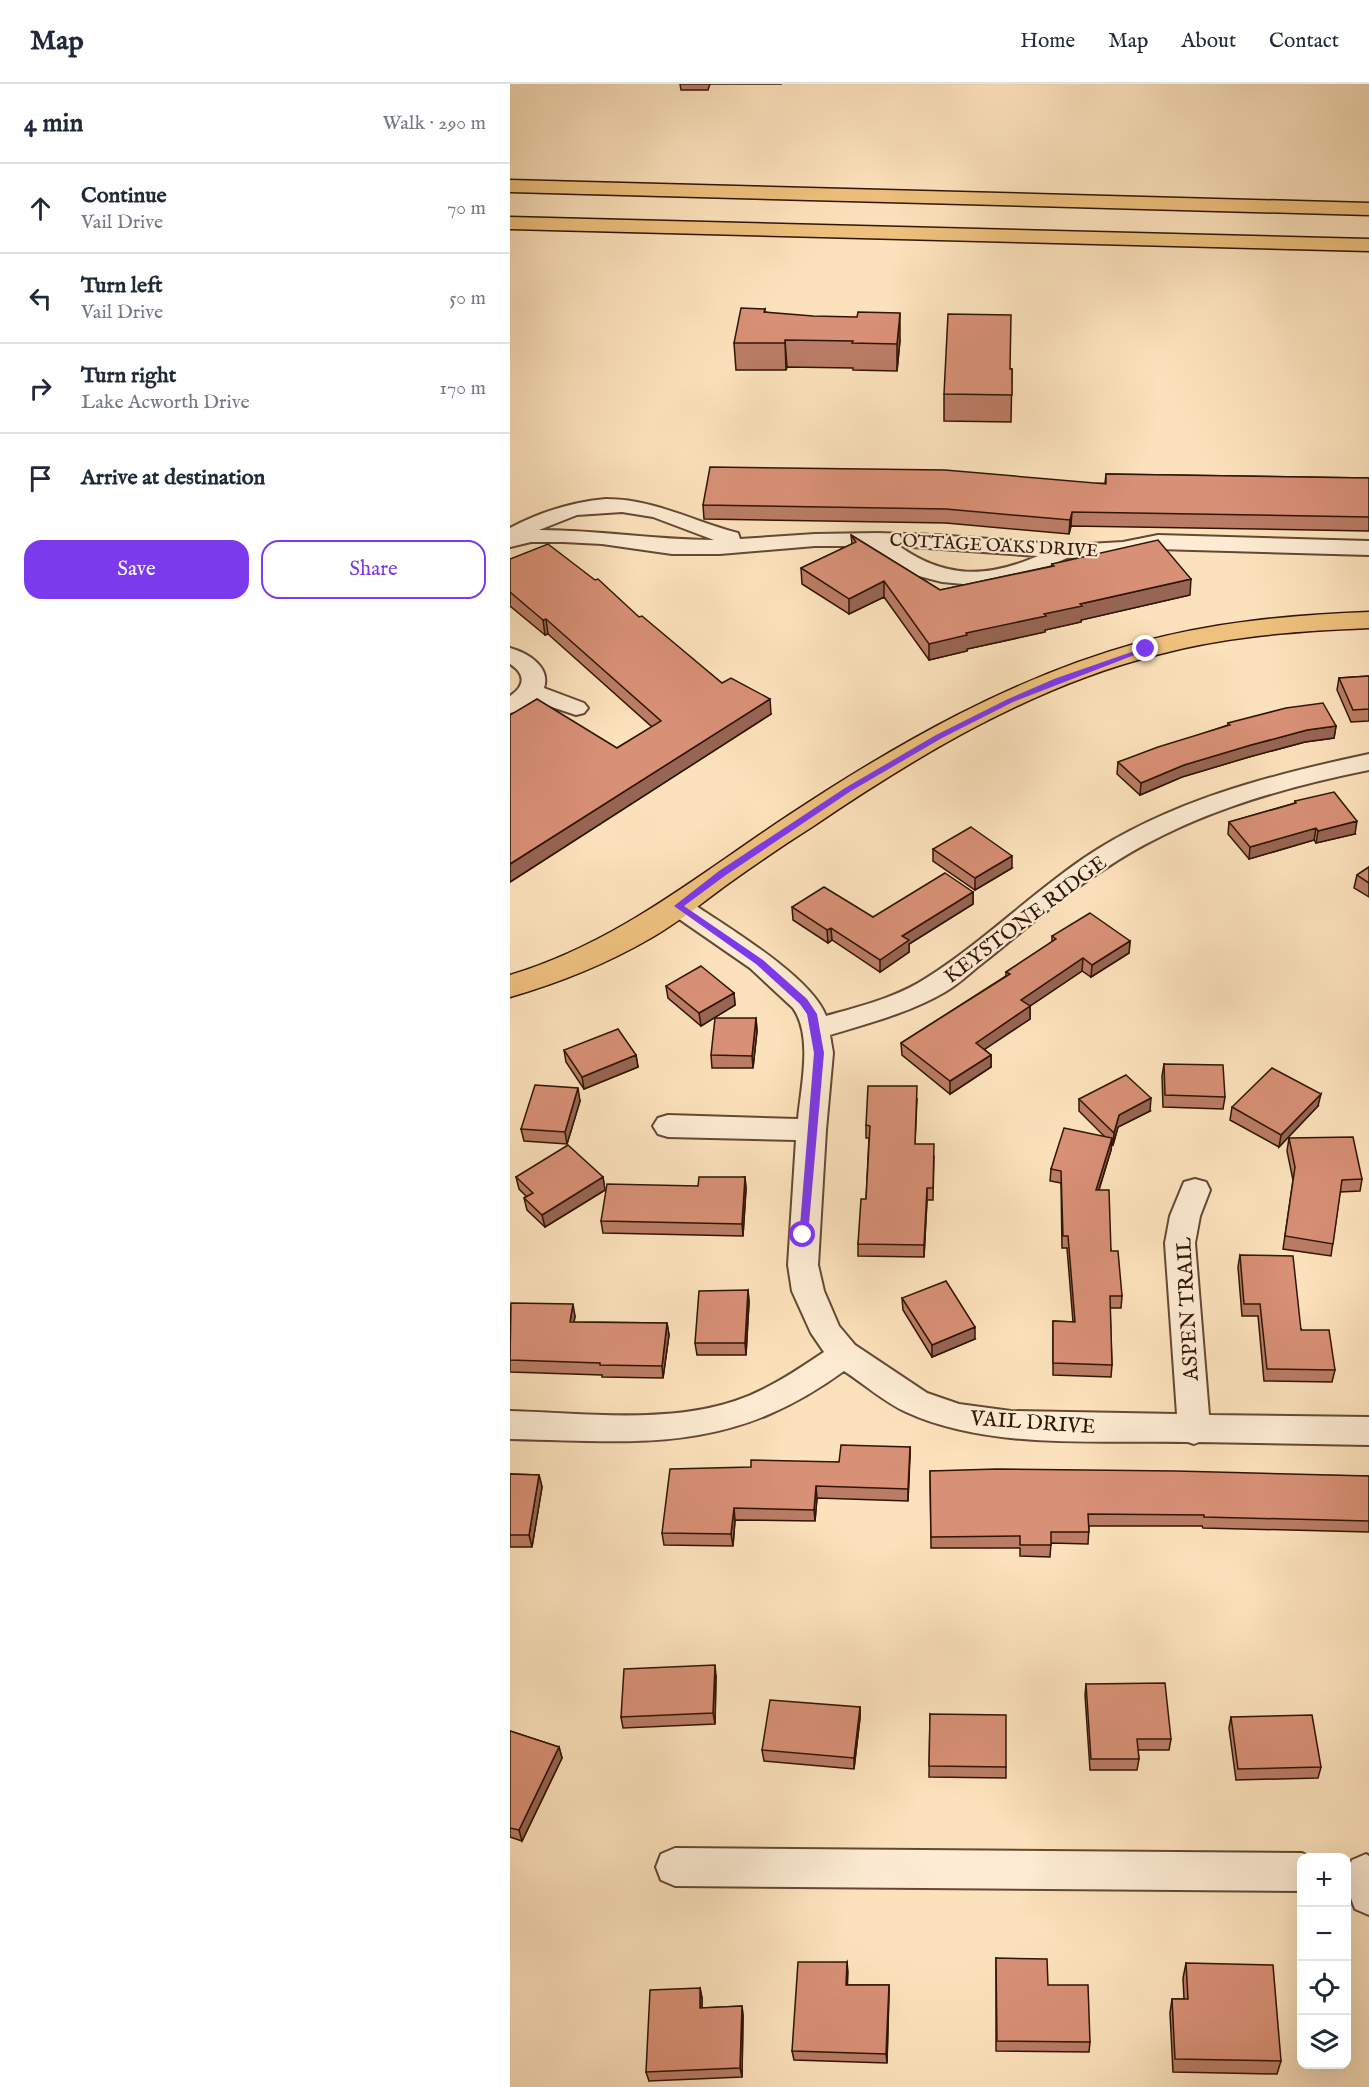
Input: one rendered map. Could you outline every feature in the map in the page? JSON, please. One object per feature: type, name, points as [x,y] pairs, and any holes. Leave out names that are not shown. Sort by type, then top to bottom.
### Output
[{"type":"main road","points":[[510,186],[1369,209]]},
{"type":"main road","points":[[510,223],[1369,245]]},
{"type":"main road","points":[[510,986],[563,968],[605,949],[678,906],[723,873],[858,783],[939,736],[1010,700],[1100,664],[1192,638],[1277,626],[1369,620]]},
{"type":"street","name":"COTTAGE OAKS DRIVE","points":[[510,539],[536,521],[557,514],[606,506],[637,507],[719,535],[763,545]]},
{"type":"street","name":"COTTAGE OAKS DRIVE","points":[[510,539],[531,536],[563,536],[602,538],[672,547],[873,539],[935,541],[1063,551],[1101,551],[1158,542],[1369,548]]},
{"type":"street","points":[[873,539],[922,570],[952,577],[976,579],[995,577],[1030,568],[1063,551]]},
{"type":"street","points":[[510,655],[529,665],[535,678],[530,691],[510,706]]},
{"type":"street","points":[[530,691],[576,708]]},
{"type":"street","name":"KEYSTONE RIDGE","points":[[816,1029],[896,1006],[916,997],[938,984],[1093,864],[1181,817],[1291,778],[1368,763]]},
{"type":"street","name":"VAIL DRIVE","points":[[678,906],[760,962],[803,1001],[812,1014],[819,1053],[811,1130],[803,1265],[808,1291],[827,1333],[844,1354],[915,1402],[958,1417],[1011,1425],[1194,1430],[1369,1431]]},
{"type":"street","points":[[668,1126],[811,1130]]},
{"type":"street","name":"ASPEN TRAIL","points":[[1194,1430],[1180,1243],[1185,1216],[1195,1190]]},
{"type":"street","points":[[510,1425],[668,1427],[716,1420],[763,1404],[806,1382],[844,1354]]},
{"type":"street","points":[[675,1867],[1297,1872]]},
{"type":"building","points":[[741,308],[813,316],[857,317],[858,312],[900,313],[897,344],[785,340],[785,343],[734,343]]},
{"type":"building","points":[[948,314],[1011,315],[1012,395],[944,394]]},
{"type":"building","points":[[710,467],[945,470],[1106,484],[1106,474],[1369,478],[1369,517],[1072,512],[1070,520],[946,509],[703,505]]},
{"type":"building","points":[[851,535],[940,590],[1054,566],[1052,564],[1158,540],[1191,579],[1080,604],[1082,606],[1044,614],[1046,616],[966,633],[967,635],[929,644],[884,581],[849,599],[801,568],[856,542]]},
{"type":"building","points":[[548,544],[595,580],[598,579],[639,617],[642,616],[722,683],[731,678],[770,699],[510,864],[510,715],[537,699],[617,748],[661,721],[546,619],[543,620],[510,592],[510,559]]},
{"type":"building","points":[[1369,676],[1369,709],[1353,710],[1339,678]]},
{"type":"building","points":[[1323,703],[1336,726],[1307,730],[1251,745],[1184,765],[1141,783],[1118,762],[1230,725],[1228,723],[1286,708]]},
{"type":"building","points":[[1334,792],[1357,821],[1318,831],[1316,828],[1250,847],[1229,822],[1296,803],[1295,801]]},
{"type":"building","points":[[971,827],[1012,856],[975,878],[933,849]]},
{"type":"building","points":[[1369,867],[1369,883],[1357,875]]},
{"type":"building","points":[[945,873],[973,892],[902,936],[909,940],[880,960],[831,928],[827,930],[792,907],[824,887],[873,917]]},
{"type":"building","points":[[1090,913],[1130,941],[1092,965],[1083,958],[1021,1000],[1030,1006],[976,1043],[991,1055],[950,1081],[901,1043],[1010,974],[1006,972],[1056,939],[1052,936]]},
{"type":"building","points":[[701,966],[734,993],[699,1013],[666,986]]},
{"type":"building","points":[[715,1018],[756,1018],[752,1056],[711,1055]]},
{"type":"building","points":[[618,1029],[636,1055],[582,1077],[564,1050]]},
{"type":"building","points":[[1164,1064],[1223,1065],[1225,1097],[1165,1095]]},
{"type":"building","points":[[1272,1068],[1321,1094],[1281,1135],[1232,1107]]},
{"type":"building","points":[[1126,1075],[1151,1098],[1119,1115],[1114,1133],[1079,1099]]},
{"type":"building","points":[[535,1085],[578,1088],[565,1132],[521,1129]]},
{"type":"building","points":[[868,1086],[917,1086],[915,1144],[934,1144],[933,1188],[927,1188],[924,1245],[858,1244],[861,1199],[866,1199],[870,1126],[866,1125]]},
{"type":"building","points":[[1064,1128],[1112,1138],[1096,1190],[1109,1190],[1111,1251],[1118,1251],[1122,1296],[1110,1296],[1112,1365],[1053,1363],[1053,1321],[1075,1322],[1068,1236],[1063,1236],[1061,1171],[1051,1169]]},
{"type":"building","points":[[1353,1137],[1362,1179],[1342,1180],[1333,1244],[1285,1236],[1295,1167],[1289,1138]]},
{"type":"building","points":[[568,1145],[603,1177],[542,1215],[524,1198],[533,1193],[516,1177]]},
{"type":"building","points":[[699,1177],[745,1177],[742,1224],[601,1221],[607,1184],[698,1186]]},
{"type":"building","points":[[1240,1255],[1293,1256],[1301,1330],[1329,1330],[1335,1370],[1267,1369],[1260,1304],[1244,1304]]},
{"type":"building","points":[[946,1281],[975,1327],[932,1345],[902,1298]]},
{"type":"building","points":[[748,1290],[745,1343],[695,1343],[699,1291]]},
{"type":"building","points":[[511,1303],[573,1304],[570,1322],[667,1323],[662,1366],[510,1360]]},
{"type":"building","points":[[841,1445],[910,1447],[908,1489],[816,1486],[814,1510],[734,1508],[731,1534],[662,1533],[670,1469],[751,1467],[751,1460],[839,1462]]},
{"type":"building","points":[[997,1469],[1369,1476],[1369,1521],[1204,1517],[1204,1515],[1088,1514],[1089,1532],[1051,1532],[1051,1545],[1020,1545],[1020,1536],[931,1537],[930,1471]]},
{"type":"building","points":[[510,1474],[539,1475],[529,1535],[510,1535]]},
{"type":"building","points":[[715,1665],[713,1713],[621,1717],[624,1669]]},
{"type":"building","points":[[1165,1683],[1171,1739],[1137,1739],[1139,1759],[1091,1759],[1086,1684]]},
{"type":"building","points":[[770,1700],[860,1707],[854,1758],[762,1750]]},
{"type":"building","points":[[930,1714],[1006,1715],[1006,1767],[929,1766]]},
{"type":"building","points":[[1312,1715],[1321,1767],[1238,1769],[1231,1717]]},
{"type":"building","points":[[510,1731],[559,1747],[519,1830],[510,1828]]},
{"type":"building","points":[[996,1958],[1047,1959],[1048,1985],[1088,1985],[1090,2042],[997,2041]]},
{"type":"building","points":[[798,1962],[847,1962],[846,1985],[889,1985],[886,2054],[792,2051]]},
{"type":"building","points":[[1186,1963],[1273,1965],[1281,2061],[1175,2059],[1172,1999],[1188,1999]]},
{"type":"building","points":[[700,1988],[700,2008],[742,2006],[740,2068],[646,2072],[650,1990]]},
{"type":"route","points":[[803,1235],[819,1053],[812,1014],[803,1001],[760,962],[678,906],[848,789],[939,736],[1010,700],[1100,664],[1146,649]]}]
